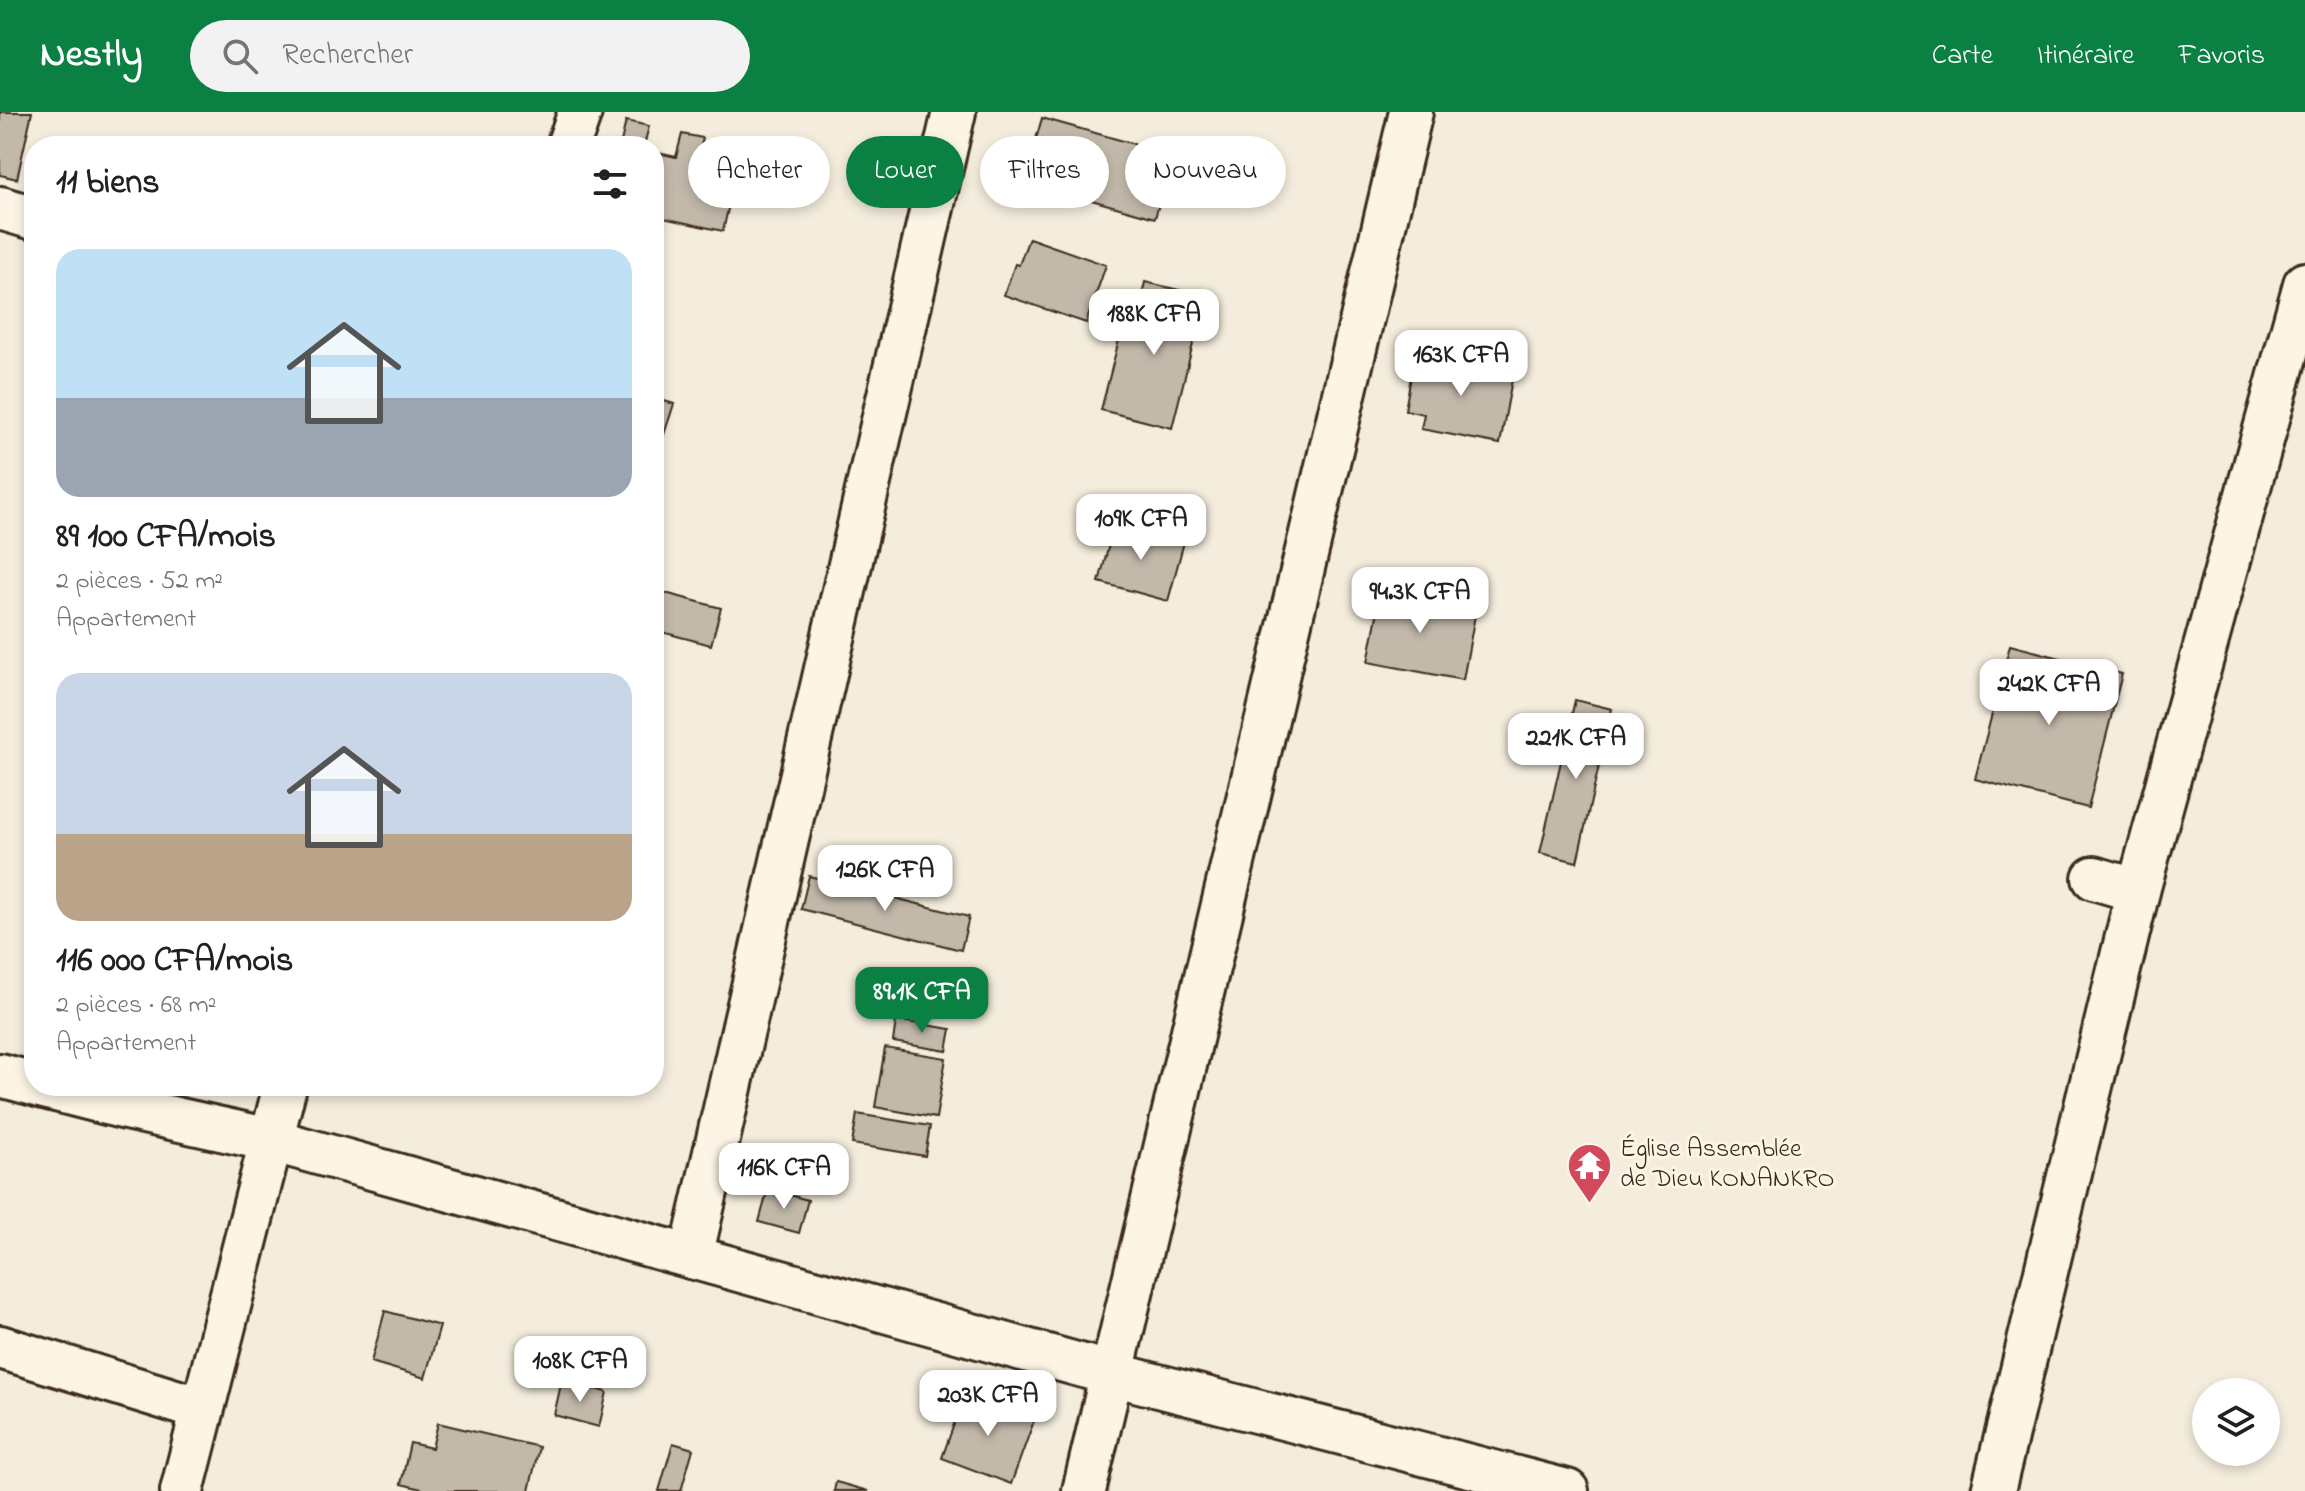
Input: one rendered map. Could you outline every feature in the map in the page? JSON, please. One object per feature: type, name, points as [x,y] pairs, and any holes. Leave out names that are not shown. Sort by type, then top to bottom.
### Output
[{"type":"street","points":[[572,136],[580,112]]},
{"type":"street","points":[[691,1257],[954,112]]},
{"type":"street","points":[[1084,1491],[1411,112]]},
{"type":"street","points":[[0,208],[24,215]]},
{"type":"street","points":[[1993,1491],[2138,891],[2305,284]]},
{"type":"street","points":[[2094,878],[2138,891]]},
{"type":"street","points":[[0,1075],[24,1081]]},
{"type":"street","points":[[79,1096],[271,1140],[1112,1374],[1567,1491]]},
{"type":"street","points":[[182,1491],[282,1096]]},
{"type":"street","points":[[0,1347],[201,1409]]},
{"type":"building","points":[[0,112],[32,112],[27,136],[24,136],[17,179],[0,175]]},
{"type":"building","points":[[1042,118],[1106,136],[1037,136]]},
{"type":"building","points":[[626,121],[649,126],[646,136],[622,136]]},
{"type":"building","points":[[682,134],[692,136],[688,136],[688,208],[728,208],[723,231],[664,218],[664,154],[676,157]]},
{"type":"building","points":[[1109,137],[1125,141],[1125,208],[1158,208],[1155,218],[1109,205]]},
{"type":"building","points":[[1029,238],[1106,265],[1086,323],[1004,295]]},
{"type":"building","points":[[1145,282],[1205,296],[1172,428],[1101,410],[1122,328],[1134,331]]},
{"type":"building","points":[[1435,354],[1514,369],[1500,444],[1421,429],[1424,414],[1405,410],[1413,365],[1433,369]]},
{"type":"building","points":[[664,401],[674,404],[664,435]]},
{"type":"building","points":[[1115,522],[1184,542],[1168,601],[1099,582]]},
{"type":"building","points":[[1383,584],[1433,595],[1431,606],[1475,615],[1463,680],[1368,662]]},
{"type":"building","points":[[664,593],[721,608],[711,645],[664,633]]},
{"type":"building","points":[[2010,645],[2122,674],[2088,808],[1975,779]]},
{"type":"building","points":[[1575,700],[1612,709],[1577,862],[1540,853]]},
{"type":"building","points":[[809,876],[969,917],[961,950],[801,909]]},
{"type":"building","points":[[896,1020],[951,1029],[947,1051],[893,1042]]},
{"type":"building","points":[[885,1048],[946,1058],[936,1118],[875,1107]]},
{"type":"building","points":[[857,1114],[930,1126],[925,1156],[852,1144]]},
{"type":"building","points":[[768,1189],[808,1200],[799,1233],[759,1222]]},
{"type":"building","points":[[385,1311],[440,1326],[425,1378],[371,1362]]},
{"type":"building","points":[[562,1380],[607,1392],[599,1427],[554,1415]]},
{"type":"building","points":[[965,1393],[1035,1418],[1011,1484],[942,1458]]},
{"type":"building","points":[[438,1423],[539,1447],[529,1491],[422,1491],[401,1484],[410,1443],[432,1448]]},
{"type":"building","points":[[673,1443],[693,1449],[681,1491],[659,1491]]},
{"type":"building","points":[[836,1482],[868,1491],[834,1491]]},
{"type":"place","name":"Église Assemblée de Dieu KONANKRO","points":[[1589,1204]]}]
